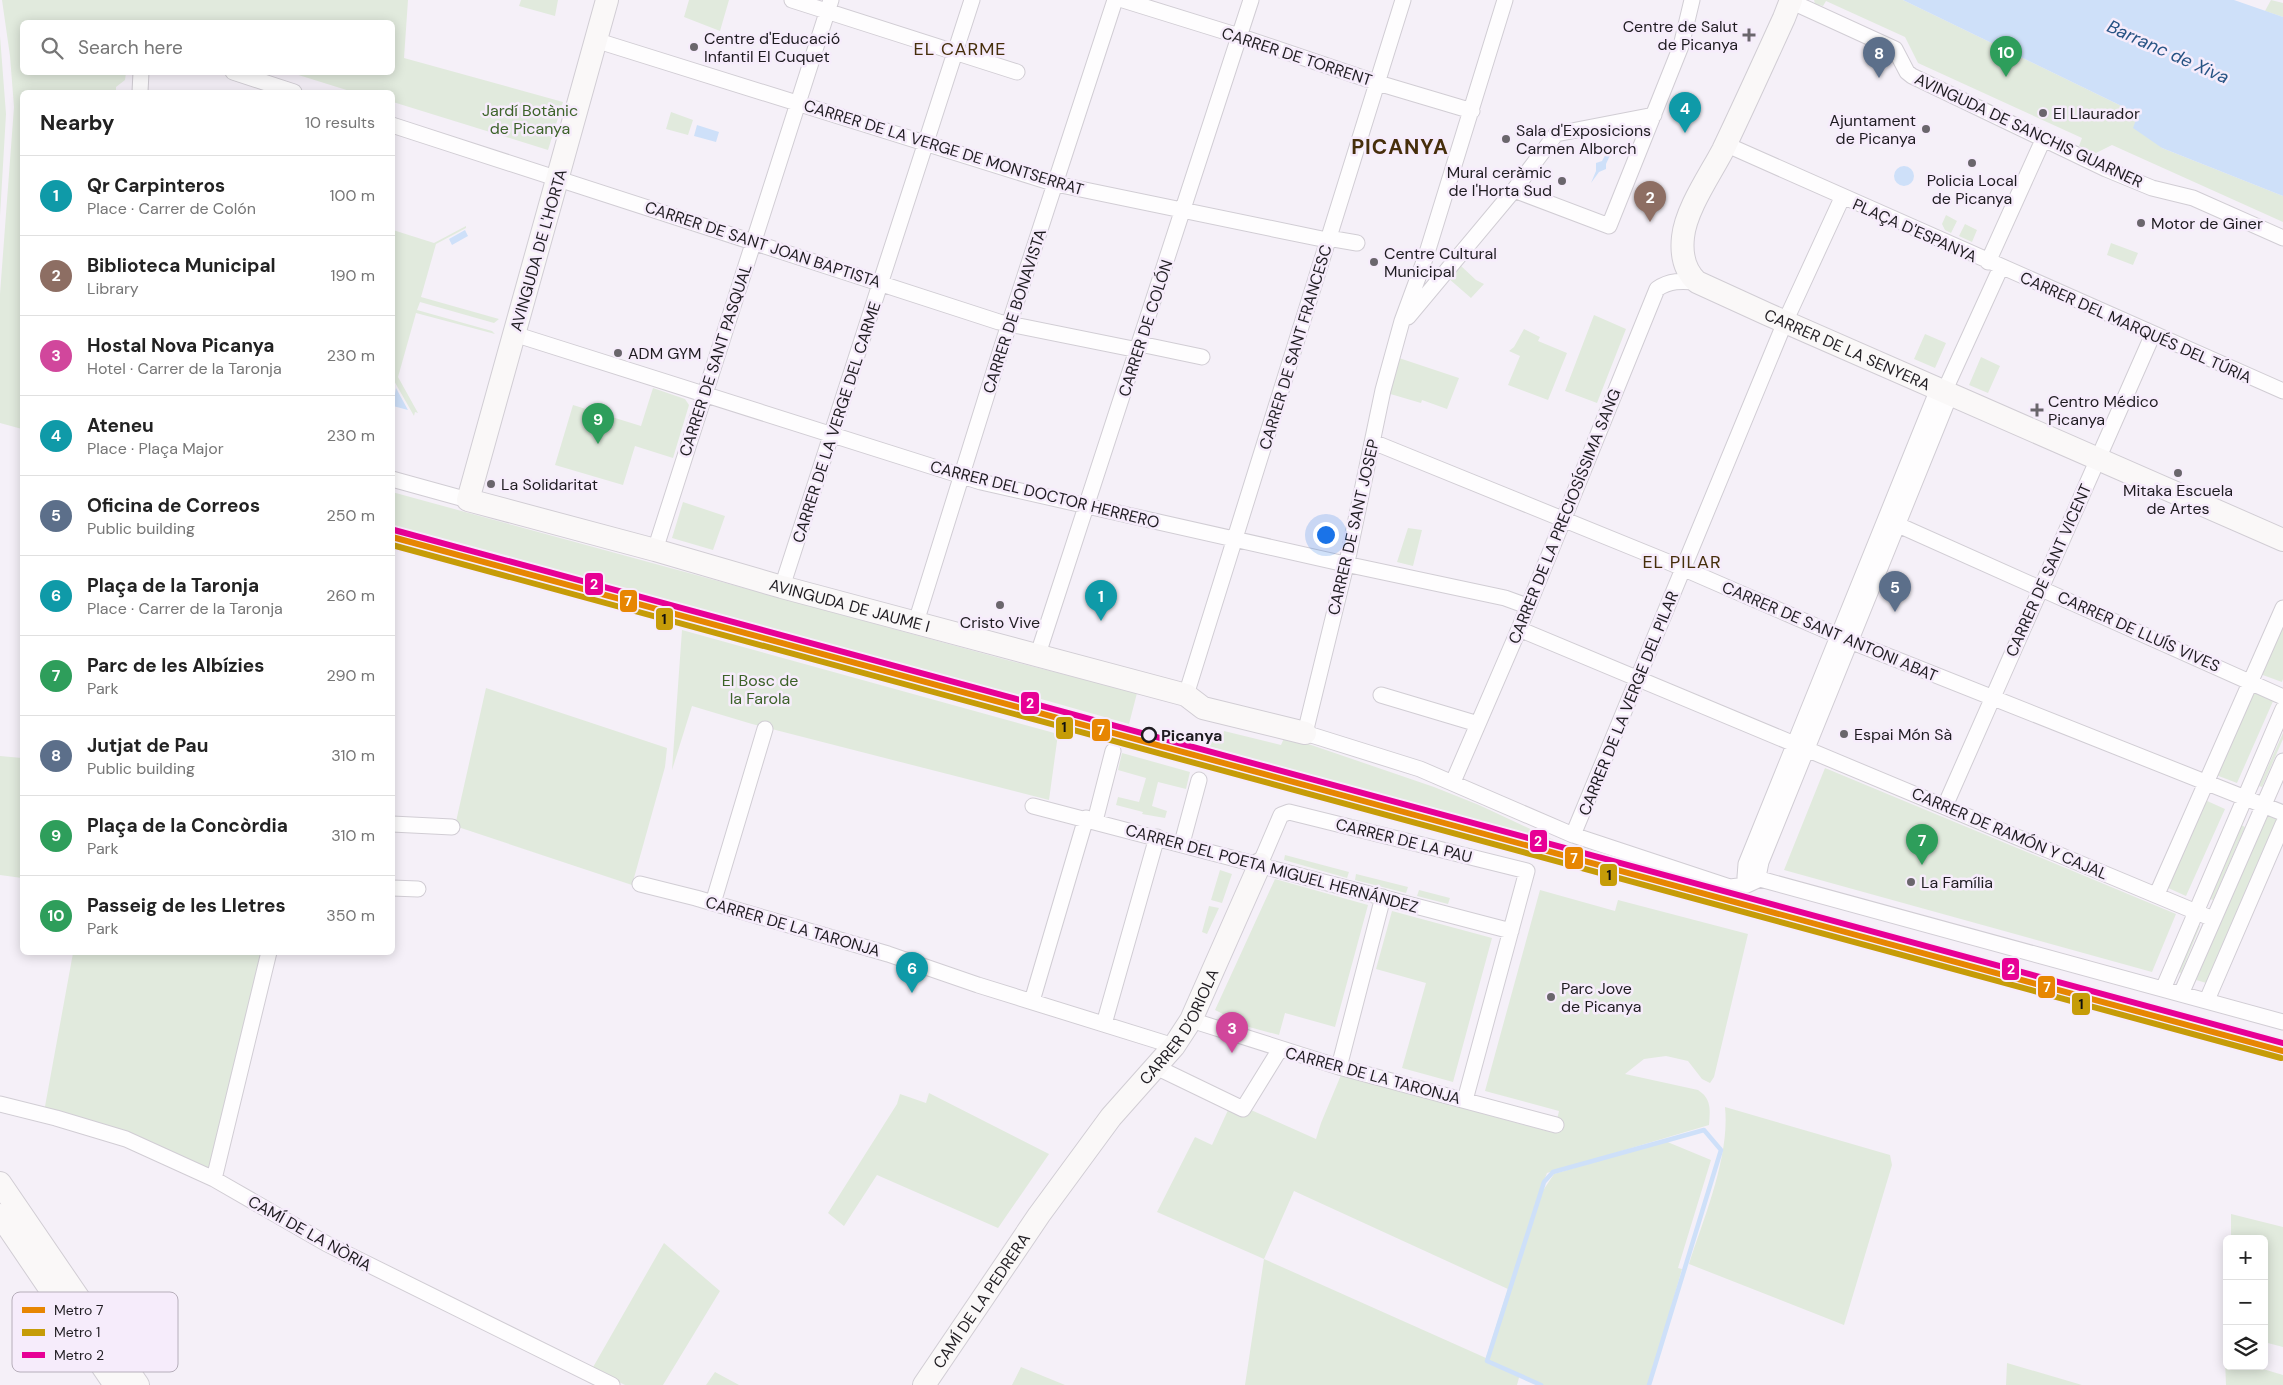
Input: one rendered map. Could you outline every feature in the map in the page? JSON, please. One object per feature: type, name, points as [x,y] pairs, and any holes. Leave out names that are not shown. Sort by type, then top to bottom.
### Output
[{"type":"street","name":"AVINGUDA DE L'HORTA","points":[[468,500],[595,40],[608,0]]},
{"type":"street","points":[[792,0],[830,5],[955,52],[1017,72]]},
{"type":"street","name":"CARRER DE LA VERGE DEL CARME","points":[[782,587],[972,0]]},
{"type":"street","name":"CARRER DE BONAVISTA","points":[[916,622],[1114,0]]},
{"type":"street","name":"CARRER DE TORRENT","points":[[1123,0],[1239,36],[1378,83],[1472,111]]},
{"type":"street","name":"CARRER DE COLÓN","points":[[1038,654],[1088,506],[1251,0]]},
{"type":"street","name":"CARRER DE SANT FRANCESC","points":[[1186,694],[1403,0]]},
{"type":"street","name":"CARRER DE SANT JOSEP","points":[[1305,733],[1346,564],[1383,390],[1402,321],[1426,256],[1505,0]]},
{"type":"street","points":[[1514,190],[1609,226],[1681,46],[1692,0]]},
{"type":"street","points":[[1697,282],[1686,270],[1683,258],[1683,236],[1690,215],[1725,144],[1790,0]]},
{"type":"street","name":"AVINGUDA DE SANCHIS GUARNER","points":[[1790,0],[1894,49],[1907,72],[1912,76],[2043,140],[2152,188],[2194,198],[2283,238]]},
{"type":"street","name":"CARRER DE SANT PASQUAL","points":[[655,550],[830,5]]},
{"type":"street","name":"CARRER DE LA VERGE DE MONTSERRAT","points":[[595,40],[1056,184],[1183,212],[1357,244]]},
{"type":"street","points":[[140,90],[141,75]]},
{"type":"street","points":[[240,75],[276,90]]},
{"type":"street","points":[[1402,321],[1514,190],[1556,134],[1654,116]]},
{"type":"street","name":"CARRER DE SANT JOAN BAPTISTA","points":[[395,125],[1009,325],[1202,357]]},
{"type":"street","points":[[1754,882],[1758,877],[1759,866],[1800,745],[1944,392],[2043,140]]},
{"type":"street","points":[[1725,144],[1842,198]]},
{"type":"street","name":"PLAÇA D'ESPANYA","points":[[1842,198],[1994,264]]},
{"type":"street","name":"CARRER DE LA VERGE DEL PILAR","points":[[1573,835],[1785,322],[1842,198]]},
{"type":"street","name":"CARRER DEL MARQUÉS DEL TÚRIA","points":[[1994,264],[2283,391]]},
{"type":"street","name":"CARRER DE LA PRECIOSÍSSIMA SANG","points":[[1453,782],[1519,629],[1562,519],[1657,289],[1665,283],[1678,281],[1697,282]]},
{"type":"street","name":"CARRER DE LA SENYERA","points":[[1697,282],[2283,540]]},
{"type":"street","name":"CARRER DEL DOCTOR HERRERO","points":[[514,334],[961,476],[1346,564],[1505,598],[1527,606]]},
{"type":"street","name":"CARRER DE SANT VICENT","points":[[1944,806],[2153,334]]},
{"type":"street","name":"CARRER DE SANT ANTONI ABAT","points":[[1373,442],[1684,568],[1843,638],[2206,784],[2283,813]]},
{"type":"street","name":"AVINGUDA DE JAUME I","points":[[395,480],[655,550],[782,587],[1186,694],[1203,708],[1305,733]]},
{"type":"street","name":"CARRER DE LLUÍS VIVES","points":[[1891,521],[2283,697]]},
{"type":"street","points":[[2157,894],[2249,681],[2283,608]]},
{"type":"street","name":"CARRER DE RAMÓN Y CAJAL","points":[[1519,629],[2213,919]]},
{"type":"street","points":[[1380,695],[1478,724]]},
{"type":"street","points":[[2163,989],[2283,709]]},
{"type":"street","points":[[713,903],[765,729]]},
{"type":"street","points":[[1305,733],[1420,769],[1573,835],[1730,887],[1754,882],[2207,1000],[2283,1022]]},
{"type":"street","points":[[1032,1001],[1113,751]]},
{"type":"street","points":[[2181,994],[2262,805],[2283,761]]},
{"type":"street","points":[[1182,843],[1199,780]]},
{"type":"street","name":"CARRER DEL POETA MIGUEL HERNÁNDEZ","points":[[1032,806],[1182,843],[1511,931]]},
{"type":"street","name":"CARRER DE LA PAU","points":[[1282,815],[1289,812],[1300,814],[1527,871],[1511,931]]},
{"type":"street","name":"CARRER D'ORIOLA","points":[[1039,1214],[1111,1117],[1174,1046],[1191,1020],[1282,815]]},
{"type":"street","points":[[395,824],[452,827]]},
{"type":"street","points":[[2207,1000],[2283,824]]},
{"type":"street","points":[[1104,1024],[1157,837]]},
{"type":"street","name":"CARRER DE LA TARONJA","points":[[640,884],[713,903],[888,954],[1174,1046]]},
{"type":"street","points":[[395,888],[418,889]]},
{"type":"street","points":[[1339,1067],[1383,897]]},
{"type":"street","points":[[1465,1100],[1511,931]]},
{"type":"street","points":[[214,1179],[268,955]]},
{"type":"street","name":"CARRER DE LA TARONJA","points":[[1191,1020],[1339,1067],[1556,1125]]},
{"type":"street","points":[[1156,1067],[1243,1110],[1280,1049]]},
{"type":"street","name":"CAMÍ DE LA NÒRIA","points":[[0,1104],[126,1139],[214,1179],[327,1244],[612,1385]]},
{"type":"street","points":[[0,1184],[74,1292]]},
{"type":"street","name":"CAMÍ DE LA PEDRERA","points":[[924,1385],[1039,1214]]},
{"type":"street","points":[[0,1215],[52,1292]]},
{"type":"street","points":[[106,1372],[115,1385]]},
{"type":"street","points":[[129,1372],[138,1385]]},
{"type":"green space","name":"Jardí Botànic de Picanya","points":[[2,0],[408,0],[404,58],[563,102],[548,150],[395,103],[395,90],[347,90],[298,75],[395,75],[395,20],[20,20],[20,75],[126,75],[125,80],[116,87],[116,90],[20,90],[20,428],[0,423],[0,294],[14,107],[10,56]]},
{"type":"green space","points":[[521,0],[558,0],[555,16],[519,6]]},
{"type":"green space","points":[[689,0],[729,0],[720,31],[684,17]]},
{"type":"green space","points":[[1814,0],[1903,0],[2138,114],[2162,148],[2283,196],[2283,222],[2112,145],[2096,153],[2079,146],[2082,138],[1918,63],[1905,37],[1826,1],[1823,6],[1815,4]]},
{"type":"green space","points":[[2271,0],[2283,3],[2283,17],[2265,11]]},
{"type":"green space","points":[[0,36],[6,114],[0,216]]},
{"type":"green space","points":[[671,112],[693,120],[688,135],[666,129]]},
{"type":"green space","points":[[1946,215],[1957,221],[1951,233],[1945,230],[1942,224]]},
{"type":"green space","points":[[1965,224],[1977,230],[1972,242],[1959,236]]},
{"type":"green space","points":[[466,226],[466,228],[436,244],[421,297],[499,319],[494,323],[420,302],[417,310],[492,331],[495,334],[416,313],[398,377],[418,413],[415,412],[414,416],[395,383],[395,231],[434,243]]},
{"type":"green space","points":[[2111,243],[2138,253],[2133,265],[2107,255]]},
{"type":"green space","points":[[1460,265],[1476,280],[1484,284],[1471,298],[1448,278]]},
{"type":"green space","points":[[1594,315],[1626,329],[1597,403],[1565,391]]},
{"type":"green space","points":[[1524,329],[1540,337],[1538,341],[1567,353],[1548,400],[1508,385],[1520,356],[1509,351],[1514,347]]},
{"type":"green space","points":[[1925,334],[1946,343],[1935,368],[1914,359]]},
{"type":"green space","points":[[1396,357],[1459,378],[1447,409],[1422,400],[1421,403],[1387,393]]},
{"type":"green space","points":[[1981,357],[2000,366],[1988,393],[1969,385]]},
{"type":"green space","points":[[653,388],[685,399],[689,405],[673,458],[635,446],[623,485],[555,465],[573,405],[641,426]]},
{"type":"green space","points":[[395,493],[1007,660],[1137,693],[1129,724],[1034,697],[1031,706],[395,531]]},
{"type":"green space","points":[[683,502],[725,516],[713,550],[672,538]]},
{"type":"green space","points":[[1408,528],[1422,530],[1413,566],[1397,562]]},
{"type":"green space","points":[[2283,623],[2283,679],[2282,682],[2260,674]]},
{"type":"green space","name":"El Bosc de la Farola","points":[[682,630],[1058,734],[1049,800],[752,724],[692,706],[672,770]]},
{"type":"green space","points":[[486,688],[667,748],[665,767],[632,885],[455,826]]},
{"type":"green space","points":[[2253,690],[2274,699],[2237,783],[2216,775]]},
{"type":"green space","points":[[1224,731],[1281,745],[1285,736],[1434,787],[1479,805],[1558,842],[1561,847],[1208,746],[1209,740],[1222,743]]},
{"type":"green space","points":[[2283,733],[2283,739],[2262,787],[2259,786]]},
{"type":"green space","points":[[1122,753],[1190,772],[1186,789],[1158,782],[1152,806],[1167,811],[1165,818],[1142,814],[1143,812],[1116,805],[1118,797],[1139,802],[1146,778],[1118,770]]},
{"type":"green space","points":[[0,756],[20,758],[20,878],[0,875]]},
{"type":"green space","points":[[1825,768],[2176,914],[2152,972],[1784,870]]},
{"type":"green space","points":[[2205,800],[2225,809],[2186,896],[2166,887]]},
{"type":"green space","points":[[2268,814],[2279,817],[2210,984],[2196,980]]},
{"type":"green space","points":[[2241,825],[2245,827],[2213,900],[2210,899]]},
{"type":"green space","points":[[1285,855],[1349,872],[1347,878],[1284,860]]},
{"type":"green space","points":[[1220,870],[1232,874],[1222,903],[1211,900]]},
{"type":"green space","points":[[1356,874],[1408,887],[1406,893],[1355,880]]},
{"type":"green space","points":[[1275,879],[1368,905],[1335,1027],[1285,1013],[1279,1035],[1249,1027],[1215,1010]]},
{"type":"green space","points":[[1419,890],[1450,898],[1448,904],[1417,896]]},
{"type":"green space","points":[[1540,890],[1615,911],[1618,900],[1748,934],[1714,1077],[1710,1083],[1702,1079],[1688,1061],[1666,1056],[1644,1059],[1625,1074],[1698,1090],[1703,1093],[1708,1101],[1710,1110],[1709,1125],[1547,1173],[1536,1201],[1554,1174],[1665,1141],[1711,1160],[1678,1268],[1682,1269],[1649,1385],[1543,1385],[1520,1374],[1517,1385],[1245,1385],[1264,1259],[1157,1212],[1195,1137],[1212,1145],[1229,1108],[1251,1110],[1316,1139],[1341,1075],[1554,1133],[1559,1111],[1485,1091]],"holes":[[[1294,1191],[1508,1289],[1486,1358],[1264,1259]]]},
{"type":"green space","points":[[1209,906],[1219,908],[1207,934],[1202,932]]},
{"type":"green space","points":[[1392,911],[1492,938],[1453,1082],[1402,1068],[1426,983],[1376,969]]},
{"type":"green space","points":[[2198,925],[2200,926],[2181,973],[2178,972]]},
{"type":"green space","points":[[73,955],[263,955],[209,1172],[44,1112]]},
{"type":"green space","points":[[929,1093],[1049,1154],[998,1228],[877,1175],[844,1226],[828,1213],[897,1104],[900,1094],[926,1103]]},
{"type":"green space","points":[[1725,1107],[1890,1155],[1892,1165],[1844,1325],[1689,1264],[1720,1166],[1726,1126]]},
{"type":"green space","points":[[2231,1214],[2283,1227],[2283,1347],[2268,1343],[2268,1235],[2231,1235]]},
{"type":"green space","points":[[664,1243],[720,1291],[663,1385],[625,1385],[592,1369]]},
{"type":"green space","points":[[2007,1363],[2082,1385],[2006,1385]]},
{"type":"green space","points":[[1021,1367],[1065,1385],[1012,1385]]},
{"type":"green space","points":[[2225,1370],[2266,1370],[2283,1375],[2283,1385],[2226,1385]]},
{"type":"green space","points":[[715,1372],[739,1385],[706,1385]]},
{"type":"water","name":"Barranc de Xiva","points":[[1903,0],[2234,0],[2283,17],[2283,196],[2162,148],[2133,128],[2138,114]]},
{"type":"water","points":[[697,125],[719,132],[716,142],[694,136]]},
{"type":"water","points":[[1609,148],[1612,151],[1606,164],[1606,169],[1599,172],[1591,183],[1596,171],[1596,163],[1602,161]]},
{"type":"water","points":[[1904,166],[1911,169],[1914,176],[1911,183],[1904,186],[1897,183],[1894,176],[1897,169]]},
{"type":"water","points":[[465,230],[468,236],[452,245],[449,239]]},
{"type":"water","points":[[396,388],[408,410],[395,407]]},
{"type":"waterway","points":[[1541,1385],[1487,1361],[1544,1182],[1553,1172],[1704,1130],[1721,1150],[1649,1385]]},
{"type":"railway","points":[[851,660],[947,695]]},
{"type":"railway","points":[[1367,808],[1455,825]]},
{"type":"metro line","name":"2","points":[[395,530],[2283,1043]]},
{"type":"metro line","name":"7","points":[[395,538],[2283,1051]]},
{"type":"metro line","name":"1","points":[[395,546],[2281,1058]]},
{"type":"place","name":"Centre de Salut de Picanya","points":[[1749,35]]},
{"type":"place","name":"Centre d'Educació Infantil El Cuquet","points":[[694,47]]},
{"type":"place","name":"Passeig de les Lletres","points":[[2006,77]]},
{"type":"place","name":"Jutjat de Pau","points":[[1879,78]]},
{"type":"place","name":"El Llaurador","points":[[2043,113]]},
{"type":"place","name":"Ajuntament de Picanya","points":[[1926,129]]},
{"type":"place","name":"Ateneu","points":[[1685,133]]},
{"type":"place","name":"Sala d'Exposicions Carmen Alborch","points":[[1506,139]]},
{"type":"place","name":"Policia Local de Picanya","points":[[1972,163]]},
{"type":"place","name":"Mural ceràmic de l'Horta Sud","points":[[1562,181]]},
{"type":"place","name":"Biblioteca Municipal","points":[[1650,222]]},
{"type":"place","name":"Motor de Giner","points":[[2141,223]]},
{"type":"place","name":"Centre Cultural Municipal","points":[[1374,262]]},
{"type":"place","name":"ADM GYM","points":[[618,353]]},
{"type":"place","name":"Centro Médico Picanya","points":[[2037,410]]},
{"type":"place","name":"Plaça de la Concòrdia","points":[[598,444]]},
{"type":"place","name":"Mitaka Escuela de Artes","points":[[2178,473]]},
{"type":"place","name":"La Solidaritat","points":[[491,484]]},
{"type":"place","name":"Cristo Vive","points":[[1000,605]]},
{"type":"place","name":"Oficina de Correos","points":[[1895,612]]},
{"type":"place","name":"Qr Carpinteros","points":[[1101,621]]},
{"type":"place","name":"Espai Món Sà","points":[[1844,734]]},
{"type":"place","name":"Picanya","points":[[1149,735]]},
{"type":"place","name":"Parc de les Albízies","points":[[1922,865]]},
{"type":"place","name":"La Família","points":[[1911,882]]},
{"type":"place","name":"Plaça de la Taronja","points":[[912,993]]},
{"type":"place","name":"Parc Jove de Picanya","points":[[1551,997]]},
{"type":"place","name":"Hostal Nova Picanya","points":[[1232,1053]]},
{"type":"district","name":"EL CARME","points":[[960,49]]},
{"type":"district","name":"PICANYA","points":[[1400,147]]},
{"type":"district","name":"EL PILAR","points":[[1682,562]]}]
